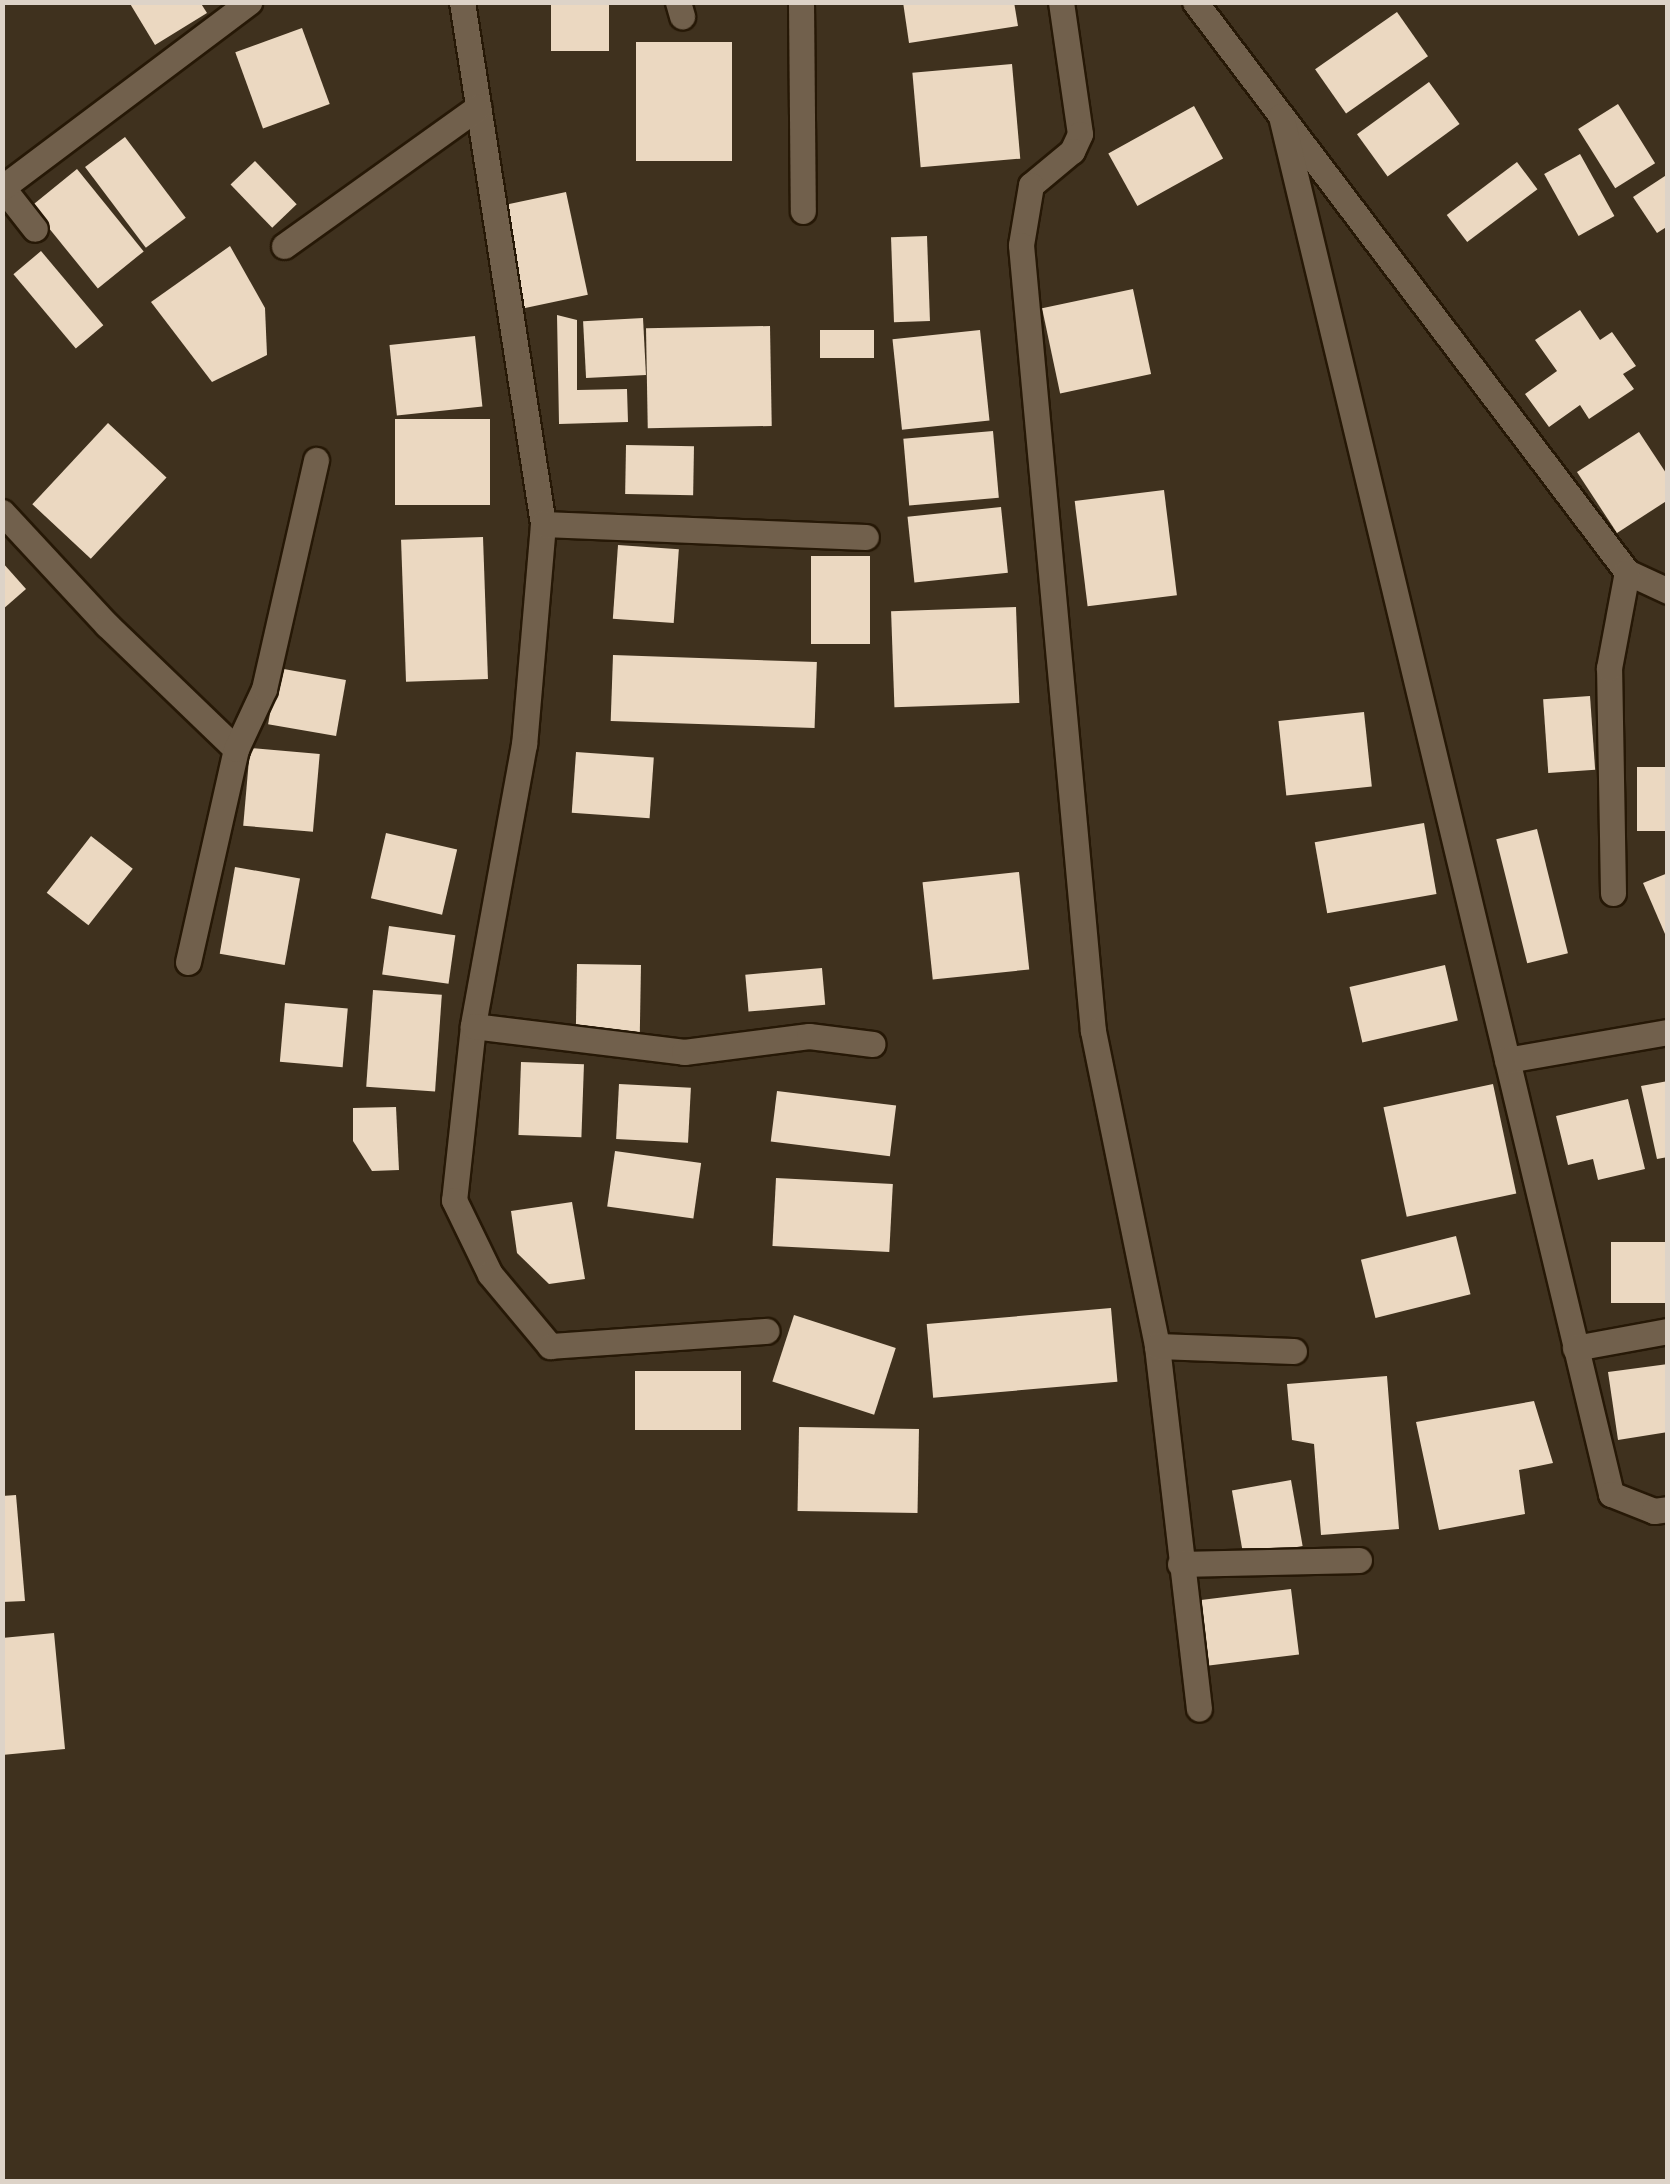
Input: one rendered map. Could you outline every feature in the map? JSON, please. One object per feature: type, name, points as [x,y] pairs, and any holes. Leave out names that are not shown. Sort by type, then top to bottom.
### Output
[{"type":"street","points":[[35,229],[3,187],[250,2]]},
{"type":"street","points":[[462,2],[543,524],[524,744],[473,1026],[454,1200],[490,1274],[550,1346],[766,1331]]},
{"type":"street","points":[[801,2],[803,211]]},
{"type":"street","points":[[1060,2],[1080,134],[1072,151],[1031,185],[1022,245],[1093,1031],[1157,1346],[1199,1709]]},
{"type":"street","points":[[1195,2],[1627,572],[1668,591]]},
{"type":"street","points":[[284,246],[478,107]]},
{"type":"street","points":[[1282,116],[1611,1494],[1654,1512],[1668,1509]]},
{"type":"street","points":[[188,962],[236,749],[264,689],[316,460]]},
{"type":"street","points":[[2,512],[236,749]]},
{"type":"street","points":[[543,524],[866,537]]},
{"type":"street","points":[[1614,893],[1609,668],[1627,572]]},
{"type":"street","points":[[473,1026],[684,1052],[810,1036],[872,1044]]},
{"type":"street","points":[[1507,1060],[1668,1032]]},
{"type":"street","points":[[1575,1348],[1668,1331]]},
{"type":"street","points":[[1157,1346],[1294,1351]]},
{"type":"street","points":[[1180,1564],[1359,1560]]},
{"type":"building","points":[[129,2],[200,2],[207,13],[155,45]]},
{"type":"building","points":[[551,2],[609,2],[609,51],[551,51]]},
{"type":"building","points":[[903,2],[1014,2],[1018,26],[909,43]]},
{"type":"building","points":[[1397,12],[1428,56],[1346,114],[1315,69]]},
{"type":"building","points":[[302,28],[330,104],[263,128],[235,52]]},
{"type":"building","points":[[636,42],[732,42],[732,161],[636,161]]},
{"type":"building","points":[[1012,64],[1020,159],[921,167],[912,73]]},
{"type":"building","points":[[1429,82],[1460,124],[1388,176],[1357,134]]},
{"type":"building","points":[[1618,104],[1655,163],[1615,188],[1578,129]]},
{"type":"building","points":[[1194,106],[1223,158],[1137,206],[1108,154]]},
{"type":"building","points":[[125,137],[186,218],[146,248],[85,167]]},
{"type":"building","points":[[1580,154],[1614,216],[1579,236],[1544,174]]},
{"type":"building","points":[[255,161],[297,204],[272,228],[231,185]]},
{"type":"building","points":[[1517,162],[1537,189],[1467,242],[1447,215]]},
{"type":"building","points":[[77,169],[144,251],[98,289],[31,206]]},
{"type":"building","points":[[1668,174],[1668,226],[1657,233],[1633,197]]},
{"type":"building","points":[[566,192],[588,295],[514,310],[493,208]]},
{"type":"building","points":[[927,236],[930,321],[894,322],[891,237]]},
{"type":"building","points":[[230,246],[265,308],[267,355],[212,382],[151,302]]},
{"type":"building","points":[[41,251],[103,325],[76,348],[13,274]]},
{"type":"building","points":[[1133,289],[1151,374],[1060,393],[1042,308]]},
{"type":"building","points":[[1580,310],[1600,340],[1612,332],[1636,366],[1623,374],[1634,389],[1589,419],[1580,405],[1549,427],[1525,394],[1557,371],[1535,340]]},
{"type":"building","points":[[557,315],[577,320],[577,390],[627,389],[628,422],[559,424]]},
{"type":"building","points":[[643,318],[646,375],[586,378],[583,321]]},
{"type":"building","points":[[770,326],[772,426],[648,428],[646,328]]},
{"type":"building","points":[[820,330],[874,330],[874,358],[820,358]]},
{"type":"building","points":[[980,330],[990,421],[902,430],[892,339]]},
{"type":"building","points":[[475,336],[482,407],[397,416],[389,345]]},
{"type":"building","points":[[395,419],[490,419],[490,505],[395,505]]},
{"type":"building","points":[[108,423],[167,478],[91,559],[32,504]]},
{"type":"building","points":[[993,431],[999,498],[909,506],[903,439]]},
{"type":"building","points":[[1639,432],[1668,476],[1668,500],[1617,533],[1577,472]]},
{"type":"building","points":[[626,445],[694,446],[693,495],[625,494]]},
{"type":"building","points":[[1164,490],[1177,595],[1088,606],[1075,501]]},
{"type":"building","points":[[1001,507],[1008,573],[914,582],[908,517]]},
{"type":"building","points":[[483,537],[488,679],[406,682],[401,540]]},
{"type":"building","points":[[618,545],[679,549],[674,623],[613,619]]},
{"type":"building","points":[[811,556],[870,556],[870,644],[811,644]]},
{"type":"building","points":[[2,562],[26,589],[2,610]]},
{"type":"building","points":[[1016,607],[1019,703],[894,707],[891,611]]},
{"type":"building","points":[[613,655],[817,662],[815,728],[611,721]]},
{"type":"building","points":[[278,668],[346,680],[336,736],[268,724]]},
{"type":"building","points":[[1590,696],[1595,770],[1548,773],[1543,699]]},
{"type":"building","points":[[1364,712],[1372,787],[1286,796],[1278,721]]},
{"type":"building","points":[[250,748],[320,754],[313,832],[243,826]]},
{"type":"building","points":[[576,752],[654,757],[650,818],[572,813]]},
{"type":"building","points":[[1637,767],[1668,767],[1668,831],[1637,831]]},
{"type":"building","points":[[1424,823],[1437,894],[1327,913],[1315,842]]},
{"type":"building","points":[[1537,829],[1568,953],[1527,963],[1496,839]]},
{"type":"building","points":[[386,833],[457,849],[442,915],[371,898]]},
{"type":"building","points":[[91,836],[133,869],[88,925],[47,893]]},
{"type":"building","points":[[235,867],[300,878],[285,965],[220,954]]},
{"type":"building","points":[[1019,872],[1029,969],[933,980],[923,882]]},
{"type":"building","points":[[1668,873],[1668,941],[1643,883]]},
{"type":"building","points":[[389,926],[455,935],[449,984],[382,975]]},
{"type":"building","points":[[577,964],[641,965],[640,1037],[576,1036]]},
{"type":"building","points":[[1445,965],[1458,1021],[1362,1043],[1350,987]]},
{"type":"building","points":[[822,968],[825,1005],[749,1012],[745,975]]},
{"type":"building","points":[[373,990],[442,995],[435,1092],[366,1087]]},
{"type":"building","points":[[285,1003],[348,1008],[343,1067],[280,1062]]},
{"type":"building","points":[[521,1062],[584,1064],[581,1137],[518,1135]]},
{"type":"building","points":[[1668,1081],[1668,1157],[1657,1159],[1641,1086]]},
{"type":"building","points":[[619,1084],[691,1088],[688,1143],[616,1139]]},
{"type":"building","points":[[1493,1084],[1516,1194],[1407,1217],[1383,1107]]},
{"type":"building","points":[[777,1091],[896,1106],[890,1156],[771,1142]]},
{"type":"building","points":[[1628,1099],[1645,1169],[1598,1180],[1593,1159],[1568,1165],[1556,1116]]},
{"type":"building","points":[[396,1107],[399,1170],[372,1171],[353,1141],[353,1108]]},
{"type":"building","points":[[615,1151],[701,1163],[693,1219],[607,1206]]},
{"type":"building","points":[[776,1178],[893,1184],[889,1252],[772,1246]]},
{"type":"building","points":[[572,1202],[585,1279],[549,1284],[517,1253],[511,1211]]},
{"type":"building","points":[[1456,1236],[1471,1294],[1375,1318],[1361,1260]]},
{"type":"building","points":[[1611,1242],[1668,1242],[1668,1303],[1611,1303]]},
{"type":"building","points":[[1111,1308],[1117,1382],[933,1398],[927,1324]]},
{"type":"building","points":[[794,1315],[896,1348],[874,1415],[772,1382]]},
{"type":"building","points":[[1668,1364],[1668,1432],[1618,1440],[1608,1372]]},
{"type":"building","points":[[635,1371],[741,1371],[741,1430],[635,1430]]},
{"type":"building","points":[[1387,1376],[1399,1529],[1321,1535],[1314,1444],[1292,1440],[1287,1384]]},
{"type":"building","points":[[1534,1401],[1553,1463],[1519,1470],[1525,1514],[1439,1530],[1416,1422]]},
{"type":"building","points":[[799,1427],[919,1429],[918,1513],[798,1511]]},
{"type":"building","points":[[1291,1480],[1303,1546],[1244,1556],[1232,1490]]},
{"type":"building","points":[[16,1495],[25,1601],[2,1602],[2,1496]]},
{"type":"building","points":[[1291,1589],[1299,1655],[1195,1667],[1187,1602]]},
{"type":"building","points":[[54,1633],[65,1749],[2,1755],[2,1638]]}]
